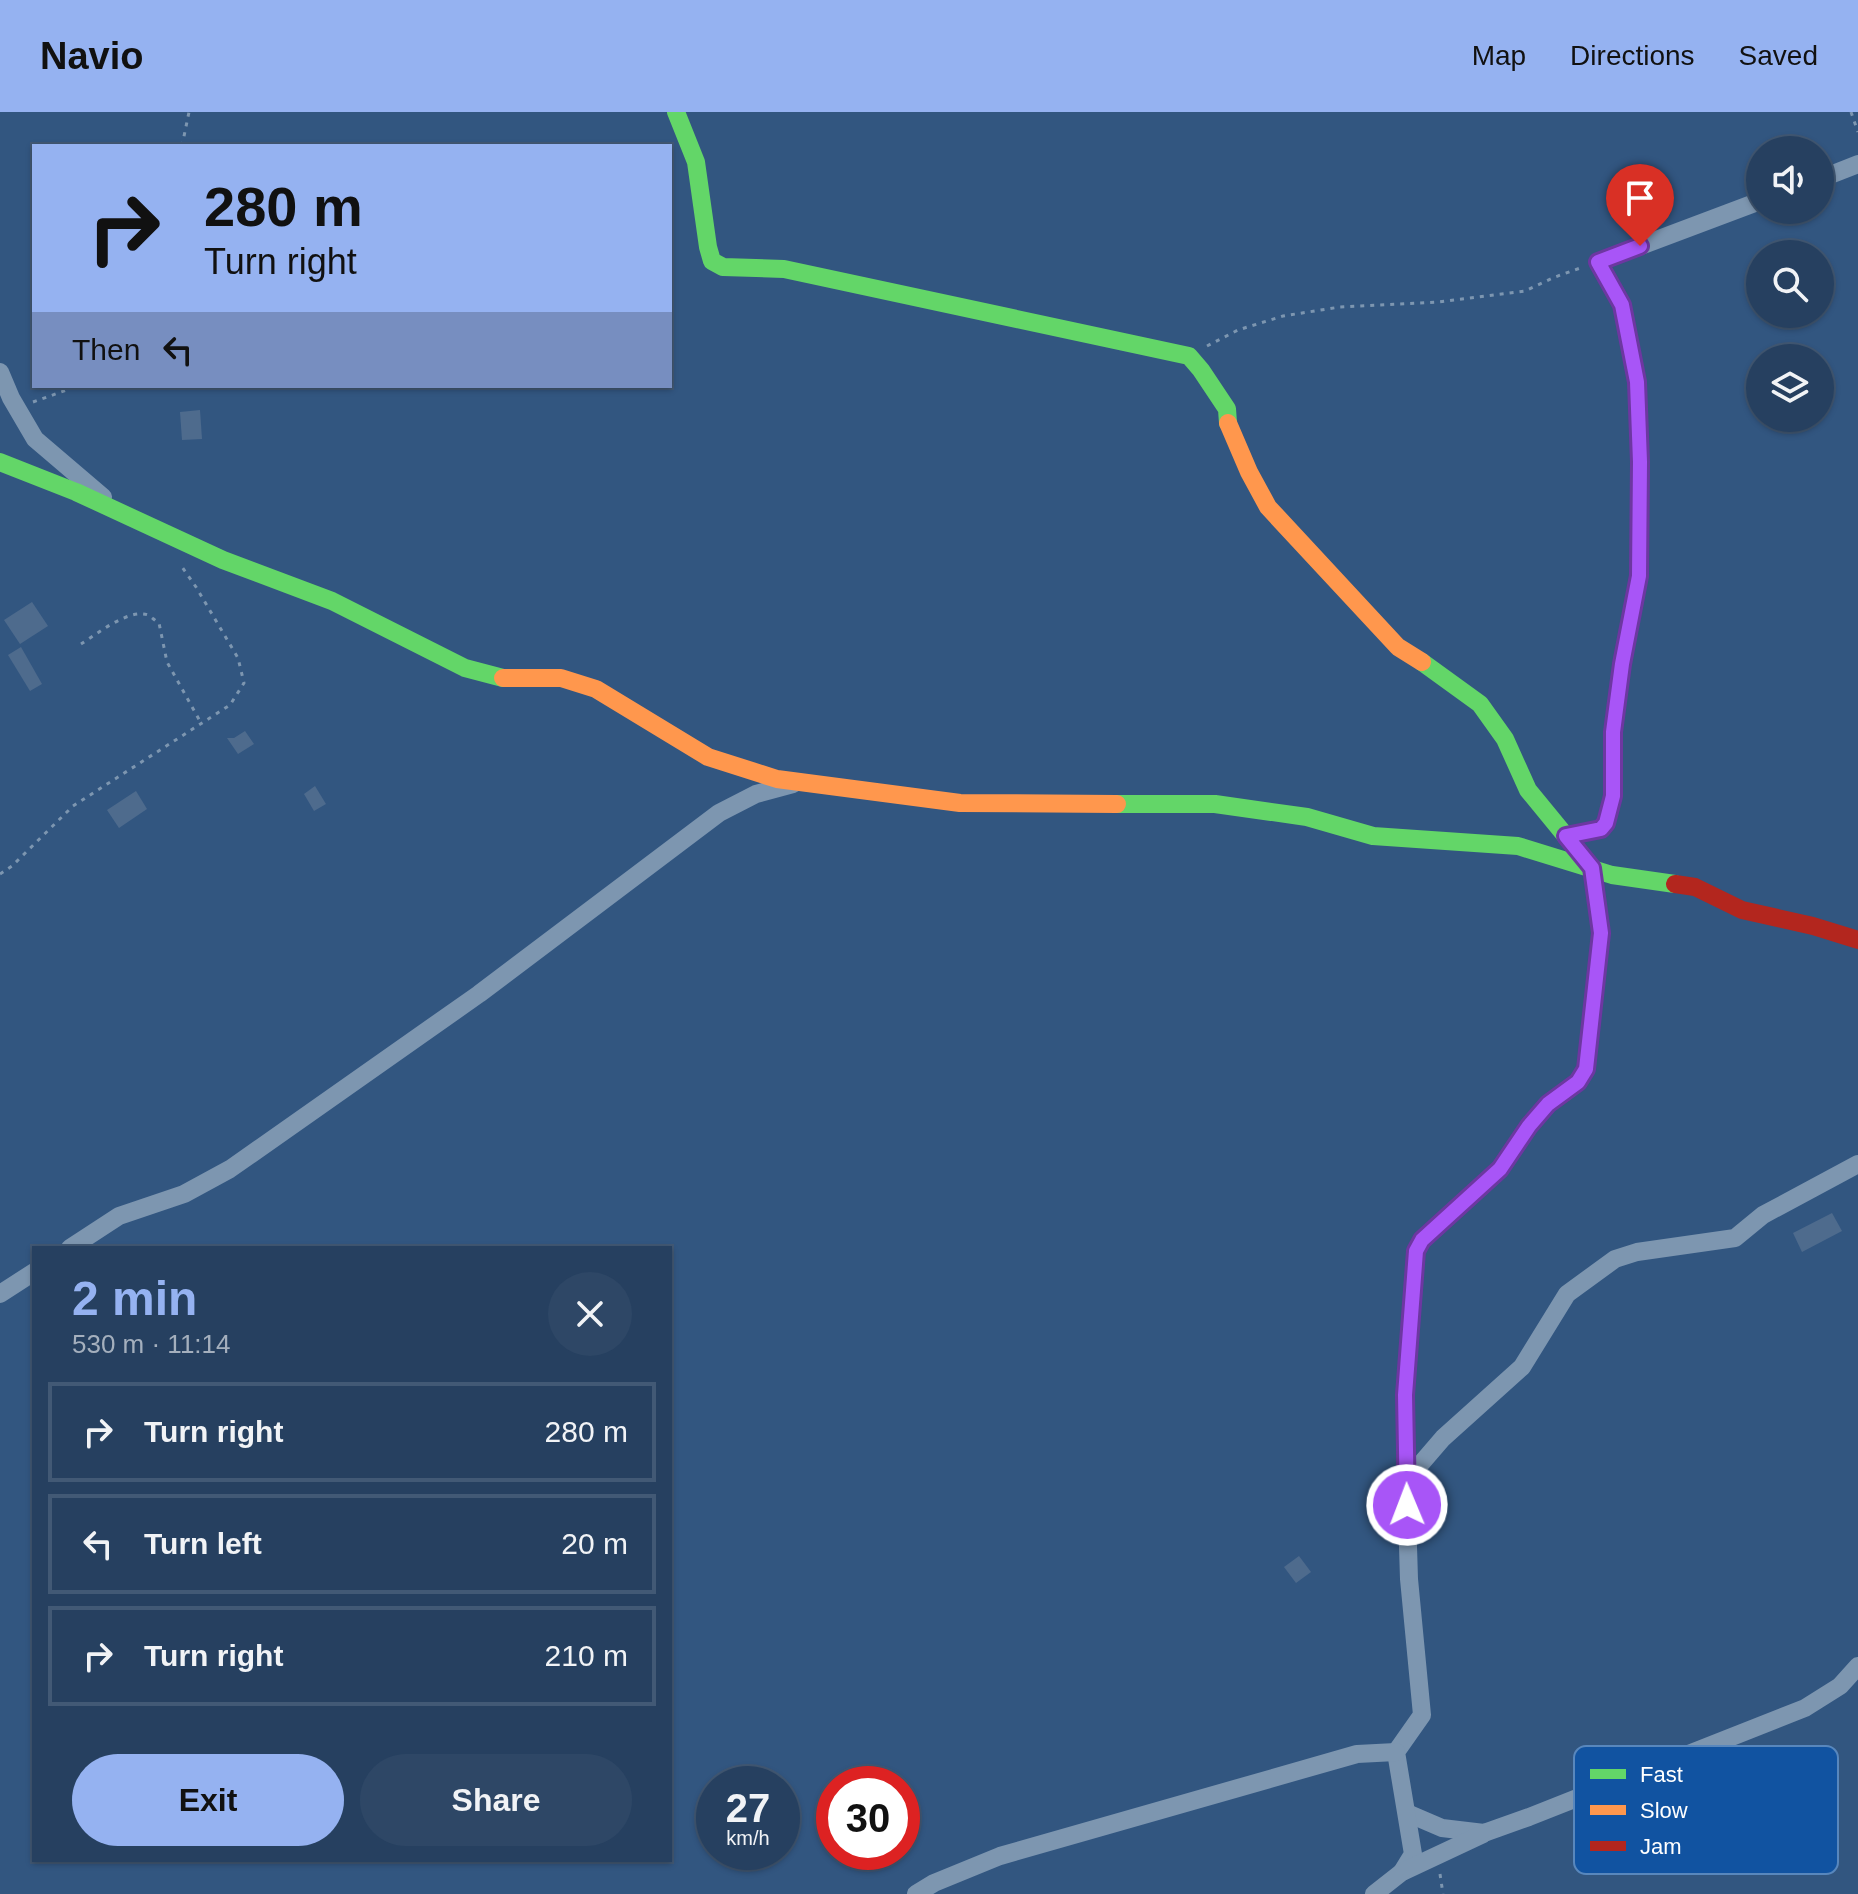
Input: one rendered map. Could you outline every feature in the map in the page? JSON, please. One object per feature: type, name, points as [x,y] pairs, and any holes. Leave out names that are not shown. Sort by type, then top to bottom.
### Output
[{"type":"street","points":[[676,112],[696,162],[712,261],[723,267],[784,269],[1189,356],[1227,409],[1228,423],[1268,507],[1398,647],[1480,704],[1505,739],[1528,790],[1592,868],[1601,933],[1586,1069],[1578,1082],[1548,1104],[1529,1126],[1500,1169],[1422,1240],[1416,1251],[1405,1395],[1406,1481],[1409,1579],[1422,1715],[1396,1752],[1413,1854],[1402,1872]]},
{"type":"street","points":[[1834,173],[1858,164]]},
{"type":"street","points":[[1566,836],[1601,829],[1606,823],[1613,796],[1613,732],[1622,664],[1639,576],[1637,382],[1622,305],[1598,262],[1746,206]]},
{"type":"street","points":[[0,372],[35,439],[121,512]]},
{"type":"street","points":[[0,462],[121,512],[223,560],[332,601],[465,668],[502,678],[561,678],[596,689],[708,757],[777,779],[960,803],[1215,804],[1307,817],[1373,836],[1518,846],[1612,875],[1695,887],[1742,910],[1858,940]]},
{"type":"street","points":[[73,1246],[119,1216],[184,1194],[230,1169],[479,994],[719,813],[756,794],[799,782]]},
{"type":"street","points":[[1406,1481],[1443,1438],[1522,1367],[1567,1294],[1615,1259],[1637,1252],[1735,1238],[1763,1215],[1858,1164]]},
{"type":"street","points":[[0,1294],[32,1273]]},
{"type":"street","points":[[1709,1746],[1805,1708],[1840,1686],[1858,1666]]},
{"type":"street","points":[[916,1894],[934,1883],[1000,1856],[1357,1754],[1396,1752]]},
{"type":"street","points":[[1374,1894],[1402,1872],[1484,1833],[1574,1800]]},
{"type":"street","points":[[1407,1813],[1442,1828],[1484,1833]]},
{"type":"path","points":[[182,144],[189,112]]},
{"type":"path","points":[[1851,112],[1858,132]]},
{"type":"path","points":[[1189,356],[1238,330],[1283,316],[1340,307],[1439,302],[1525,291],[1598,262]]},
{"type":"path","points":[[17,409],[73,388]]},
{"type":"path","points":[[0,874],[73,806],[230,705],[244,683],[238,658],[179,563]]},
{"type":"path","points":[[81,644],[114,623],[132,615],[147,614],[159,623],[167,662],[201,723]]},
{"type":"building","points":[[200,410],[202,439],[182,440],[180,412]]},
{"type":"building","points":[[32,602],[48,626],[20,644],[4,620]]},
{"type":"building","points":[[21,647],[42,684],[30,691],[8,655]]},
{"type":"building","points":[[245,731],[254,744],[238,754],[227,738],[234,738]]},
{"type":"building","points":[[315,786],[326,804],[314,811],[304,794]]},
{"type":"building","points":[[136,791],[147,809],[119,828],[107,810]]},
{"type":"building","points":[[1832,1213],[1842,1231],[1802,1252],[1793,1233]]},
{"type":"building","points":[[1299,1556],[1311,1572],[1296,1583],[1284,1567]]},
{"type":"traffic: fast","points":[[676,112],[696,162],[712,261],[723,267],[784,269],[1189,356],[1227,409],[1228,423]]},
{"type":"traffic: fast","points":[[0,462],[76,492],[223,560],[332,601],[465,668],[503,678]]},
{"type":"traffic: fast","points":[[1422,662],[1480,704],[1505,739],[1528,790],[1592,868],[1601,933],[1586,1069],[1578,1082],[1564,1093]]},
{"type":"traffic: fast","points":[[1117,804],[1215,804],[1307,817],[1373,836],[1518,846],[1612,875],[1675,884]]},
{"type":"traffic: slow","points":[[1228,423],[1268,507],[1398,647],[1422,662]]},
{"type":"traffic: slow","points":[[503,678],[561,678],[596,689],[708,757],[777,779],[960,803],[1117,804]]},
{"type":"traffic: jam","points":[[1675,884],[1695,887],[1742,910],[1858,940]]},
{"type":"traffic: jam","points":[[1406,1481],[1405,1395],[1416,1251],[1422,1240],[1500,1169],[1529,1126],[1548,1104],[1564,1093]]},
{"type":"route","points":[[1407,1505],[1405,1395],[1416,1251],[1422,1240],[1500,1169],[1529,1126],[1548,1104],[1578,1082],[1586,1069],[1601,933],[1592,868],[1566,836],[1601,829],[1606,823],[1613,796],[1613,732],[1622,664],[1639,576],[1637,382],[1622,305],[1598,262],[1640,246]]}]
